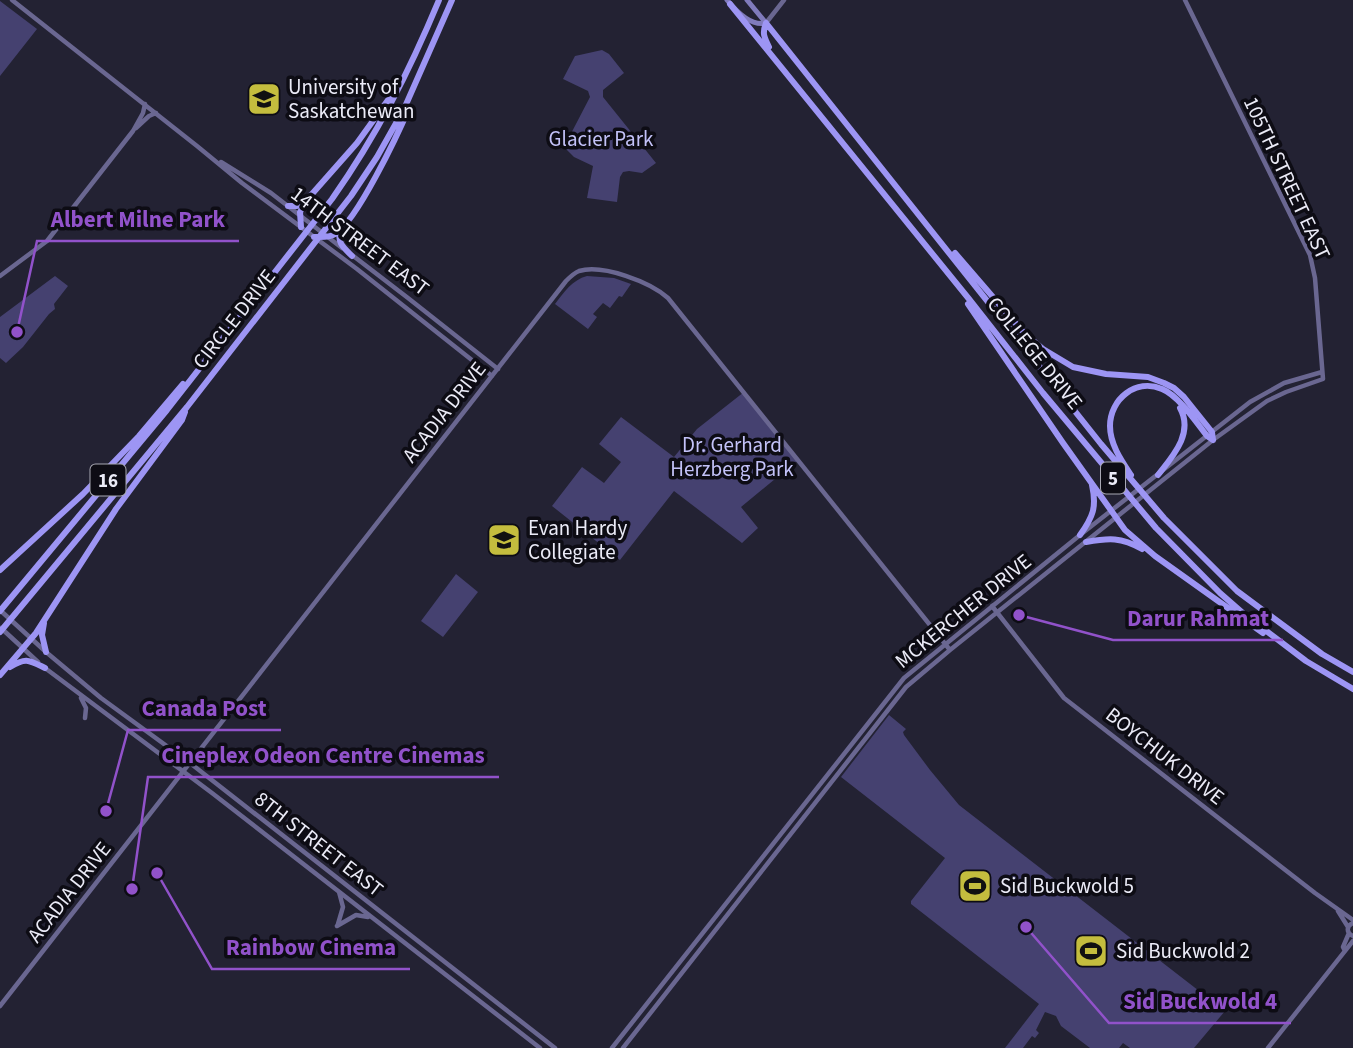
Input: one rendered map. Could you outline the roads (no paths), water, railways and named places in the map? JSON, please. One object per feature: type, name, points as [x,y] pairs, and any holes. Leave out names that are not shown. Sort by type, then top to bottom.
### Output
[{"type":"highway","name":"CIRCLE DRIVE","points":[[0,610],[141,442],[356,165],[399,90],[439,0]]},
{"type":"highway","name":"CIRCLE DRIVE","points":[[0,630],[187,407],[334,218],[377,157],[412,93],[452,0]]},
{"type":"highway","name":"COLLEGE DRIVE","points":[[728,2],[1042,393],[1156,528],[1244,614],[1306,661],[1353,689]]},
{"type":"highway","points":[[766,23],[762,31],[764,38],[785,72]]},
{"type":"highway","name":"COLLEGE DRIVE","points":[[766,23],[1101,444],[1164,518],[1237,591],[1322,654],[1353,672]]},
{"type":"highway","points":[[301,227],[301,210],[312,194],[399,90]]},
{"type":"highway","points":[[352,256],[340,242],[342,229],[391,146],[410,106],[412,93]]},
{"type":"highway","points":[[288,206],[297,206],[312,194]]},
{"type":"highway","points":[[314,237],[333,236],[342,229]]},
{"type":"highway","points":[[934,232],[945,241],[1024,333],[1044,349],[1073,367],[1106,374],[1148,377],[1174,388],[1184,397],[1211,436]]},
{"type":"highway","points":[[945,271],[1132,537],[1155,556],[1306,661]]},
{"type":"highway","points":[[0,571],[91,486],[206,360]]},
{"type":"highway","points":[[1164,518],[1122,461],[1113,444],[1110,427],[1116,403],[1126,392],[1133,389],[1149,386],[1163,389],[1211,436]]},
{"type":"highway","points":[[1157,479],[1181,442],[1184,415],[1177,400]]},
{"type":"highway","points":[[3,672],[46,619],[116,509],[182,420],[187,407]]},
{"type":"highway","points":[[1080,535],[1093,512],[1092,483]]},
{"type":"highway","points":[[1086,541],[1112,538],[1129,542],[1155,556]]},
{"type":"highway","points":[[46,619],[42,635],[46,652]]},
{"type":"highway","points":[[3,672],[25,660],[45,668]]},
{"type":"main road","name":"COLLEGE DRIVE","points":[[747,0],[766,23]]},
{"type":"main road","points":[[728,2],[752,22],[758,25],[766,23]]},
{"type":"street","name":"14TH STREET EAST","points":[[12,0],[242,183],[492,376]]},
{"type":"street","points":[[766,23],[784,0]]},
{"type":"street","name":"105TH STREET EAST","points":[[1185,0],[1310,255],[1315,278],[1323,379]]},
{"type":"street","points":[[133,131],[145,104]]},
{"type":"street","points":[[0,276],[46,242],[133,131],[156,113]]},
{"type":"street","name":"14TH STREET EAST","points":[[197,145],[271,193],[498,369]]},
{"type":"street","name":"ACADIA DRIVE","points":[[0,1006],[566,281],[577,272],[588,270],[625,275],[662,293],[950,650]]},
{"type":"street","name":"MCKERCHER DRIVE","points":[[623,1048],[906,687],[1086,541],[1121,505],[1211,436],[1250,402],[1293,380],[1322,372]]},
{"type":"street","name":"MCKERCHER DRIVE","points":[[1211,436],[1267,401],[1323,379]]},
{"type":"street","name":"MCKERCHER DRIVE","points":[[612,1048],[904,678],[1080,535],[1114,514],[1125,511],[1157,479]]},
{"type":"street","name":"BOYCHUK DRIVE","points":[[992,606],[1065,698],[1353,921]]},
{"type":"street","name":"8TH STREET EAST","points":[[0,610],[102,698],[190,763],[555,1048]]},
{"type":"street","name":"8TH STREET EAST","points":[[0,630],[45,668],[184,771],[540,1048]]},
{"type":"street","points":[[79,694],[86,708],[85,719]]},
{"type":"street","points":[[338,891],[343,908],[337,926],[356,915],[373,918]]},
{"type":"street","name":"BOYCHUK DRIVE","points":[[1338,910],[1350,932]]},
{"type":"street","points":[[1345,951],[1343,947],[1353,921]]},
{"type":"street","points":[[1268,1048],[1353,941]]},
{"type":"place","name":"University of Saskatchewan","points":[[264,99]]},
{"type":"place","name":"Albert Milne Park","points":[[17,332]]},
{"type":"place","name":"Evan Hardy Collegiate","points":[[504,540]]},
{"type":"place","name":"Darur Rahmat","points":[[1019,615]]},
{"type":"place","name":"Canada Post","points":[[106,811]]},
{"type":"place","name":"Rainbow Cinema","points":[[157,873]]},
{"type":"place","name":"Sid Buckwold 5","points":[[975,886]]},
{"type":"place","name":"Cineplex Odeon Centre Cinemas","points":[[132,889]]},
{"type":"place","name":"Sid Buckwold 4","points":[[1026,927]]},
{"type":"place","name":"Sid Buckwold 2","points":[[1091,951]]},
{"type":"park label","name":"Glacier Park","points":[[601,139]]},
{"type":"park label","name":"Dr. Gerhard Herzberg Park","points":[[732,457]]}]
